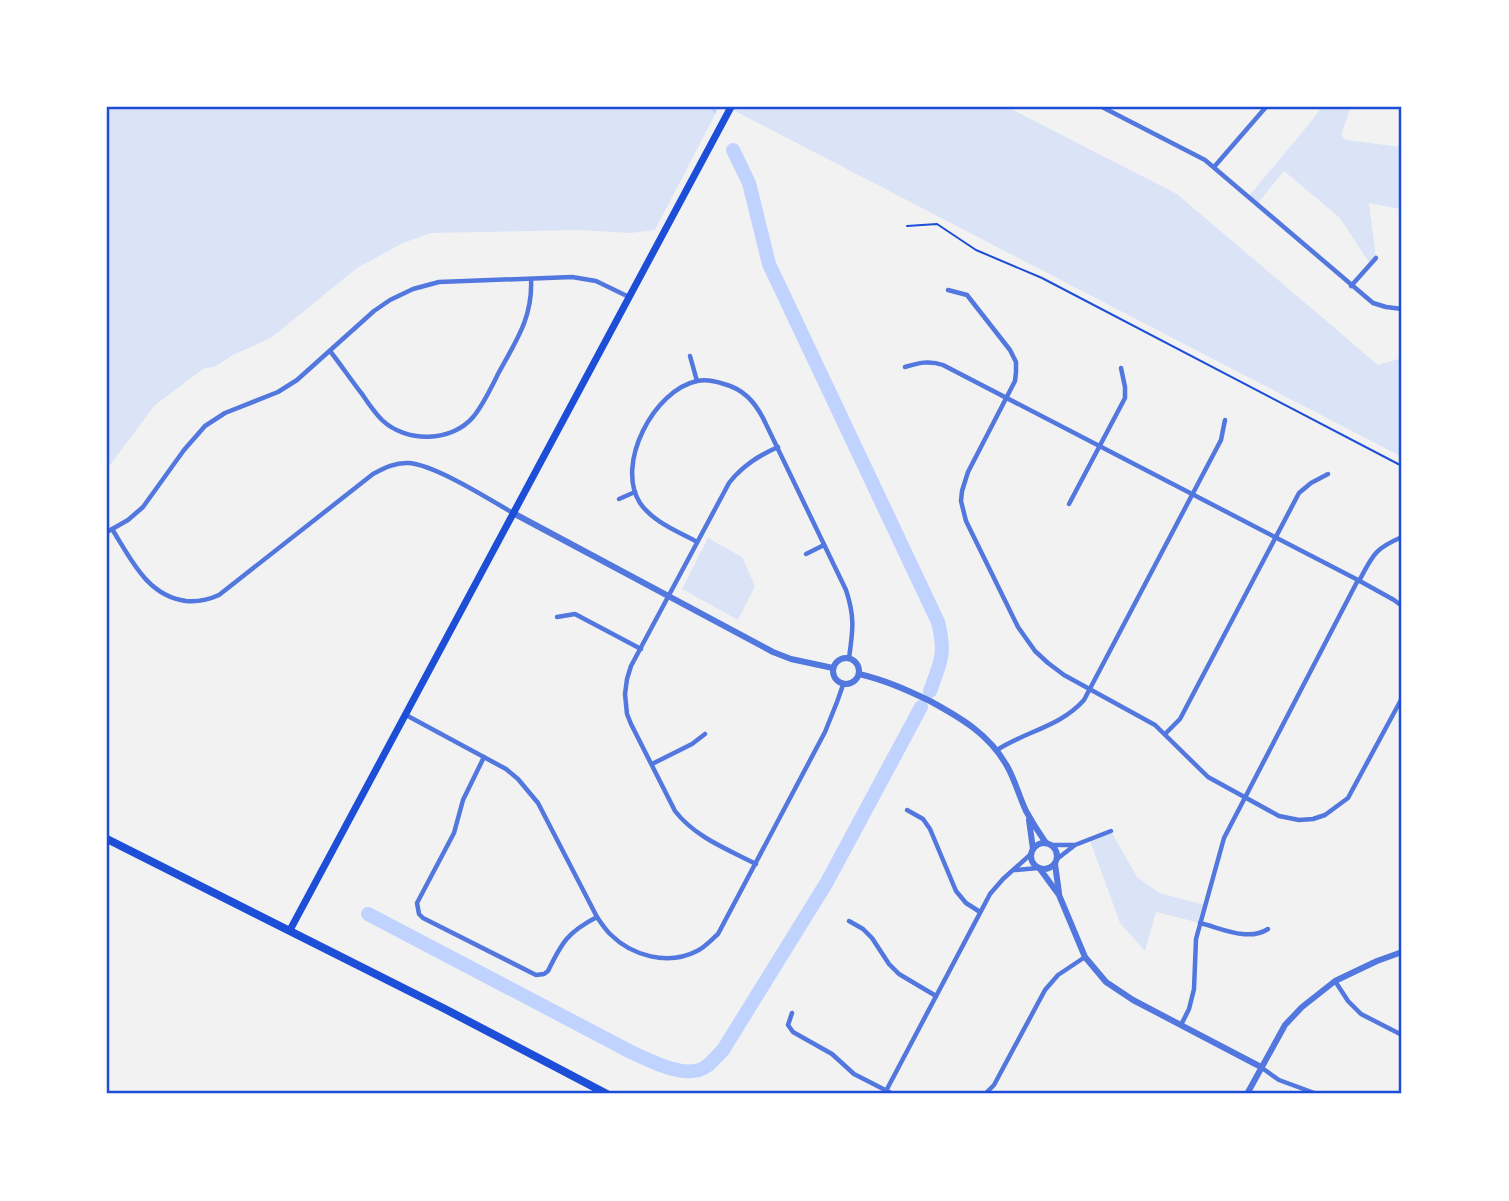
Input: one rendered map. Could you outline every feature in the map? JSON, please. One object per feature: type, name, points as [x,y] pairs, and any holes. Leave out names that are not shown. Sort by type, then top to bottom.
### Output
[{"type":"main road","points":[[290,930],[731,107]]},
{"type":"main road","points":[[107,839],[445,1009],[607,1094]]},
{"type":"street","points":[[1102,107],[1195,154],[1214,167],[1373,303],[1402,309]]},
{"type":"street","points":[[1214,167],[1266,107]]},
{"type":"street","points":[[1351,286],[1376,258]]},
{"type":"street","points":[[629,297],[596,281],[572,277],[439,282],[413,289],[374,311],[297,380],[278,392],[215,418],[184,450],[143,507],[128,520],[109,530],[154,588],[172,598],[204,600],[219,595],[373,474],[393,465],[407,463],[422,466],[451,479],[781,656],[833,668]]},
{"type":"street","points":[[330,351],[389,426],[419,436],[438,436],[450,432],[474,416],[525,325],[531,301],[531,279]]},
{"type":"street","points":[[948,290],[967,295],[1010,350],[1016,362],[1015,381],[966,476],[961,496],[964,514],[1002,596],[1024,638],[1048,663],[1064,675],[1155,724],[1208,777],[1279,816],[1299,820],[1313,819],[1335,810],[1352,793],[1402,698]]},
{"type":"street","points":[[690,356],[697,381]]},
{"type":"street","points":[[905,367],[936,362],[1359,581],[1402,606]]},
{"type":"street","points":[[1069,504],[1125,398],[1121,368]]},
{"type":"street","points":[[697,542],[652,516],[639,502],[631,474],[633,458],[648,424],[662,402],[684,386],[709,380],[735,387],[759,409],[846,590],[852,607],[854,626],[849,658]]},
{"type":"street","points":[[998,750],[1013,740],[1062,719],[1084,700],[1222,440],[1225,420]]},
{"type":"street","points":[[756,864],[699,834],[682,820],[631,724],[625,702],[631,666],[729,483],[738,471],[750,462],[778,447]]},
{"type":"street","points":[[1165,734],[1180,719],[1299,493],[1328,474]]},
{"type":"street","points":[[619,499],[635,492]]},
{"type":"street","points":[[1181,1025],[1194,989],[1196,939],[1224,838],[1373,556],[1380,548],[1402,537]]},
{"type":"street","points":[[806,554],[824,545]]},
{"type":"street","points":[[557,617],[575,614],[641,649]]},
{"type":"street","points":[[849,658],[858,665],[859,674],[856,681],[843,685],[834,677],[833,668],[841,659],[849,658]]},
{"type":"street","points":[[859,674],[905,689],[959,717],[977,729],[998,750],[1027,811],[1056,851],[1059,895]]},
{"type":"street","points":[[405,715],[506,769],[519,779],[538,803],[608,933],[633,949],[663,959],[696,952],[718,934],[825,732],[843,685]]},
{"type":"street","points":[[652,764],[692,744],[705,734]]},
{"type":"street","points":[[484,757],[463,800],[454,833],[417,903],[419,914],[536,975],[548,971],[559,947],[570,933],[597,917]]},
{"type":"street","points":[[907,810],[923,819],[930,829],[958,894],[980,912]]},
{"type":"street","points":[[1027,811],[1032,839],[1032,862],[1059,895],[1085,957],[1099,975],[1118,991],[1279,1080],[1317,1094]]},
{"type":"street","points":[[1014,870],[1049,869],[1075,845],[1111,831]]},
{"type":"street","points":[[886,1091],[980,912],[997,885],[1038,844],[1075,845]]},
{"type":"street","points":[[849,921],[863,929],[899,974],[936,996]]},
{"type":"street","points":[[1200,923],[1248,936],[1268,929]]},
{"type":"street","points":[[1247,1094],[1285,1025],[1316,995],[1335,981],[1402,952]]},
{"type":"street","points":[[985,1094],[994,1085],[1051,982],[1085,957]]},
{"type":"street","points":[[1335,981],[1348,1001],[1361,1014],[1402,1035]]},
{"type":"street","points":[[792,1013],[788,1025],[793,1032],[832,1054],[854,1074],[893,1094]]},
{"type":"path","points":[[907,226],[938,225],[974,248],[1042,278],[1402,466]]},
{"type":"shaded area","points":[[107,107],[719,107],[655,230],[630,233],[581,230],[431,233],[403,243],[357,268],[271,338],[216,366],[203,369],[155,405],[107,469]]},
{"type":"shaded area","points":[[723,107],[1007,107],[1177,194],[1378,365],[1402,358],[1402,457],[731,109]]},
{"type":"shaded area","points":[[1321,107],[1351,107],[1341,135],[1346,140],[1402,147],[1400,209],[1369,203],[1376,258],[1370,264],[1340,218],[1284,171],[1257,204],[1248,197]]},
{"type":"shaded area","points":[[708,538],[742,557],[755,586],[738,620],[682,589]]},
{"type":"shaded area","points":[[1111,831],[1137,877],[1159,893],[1205,905],[1200,923],[1156,912],[1145,951],[1120,923],[1089,838]]},
{"type":"waterway","points":[[711,107],[715,112]]},
{"type":"waterway","points":[[733,150],[749,183],[769,264],[938,622],[942,642],[941,657],[930,691]]},
{"type":"waterway","points":[[368,914],[631,1052],[679,1071],[699,1070],[723,1050],[827,882],[921,707]]}]
